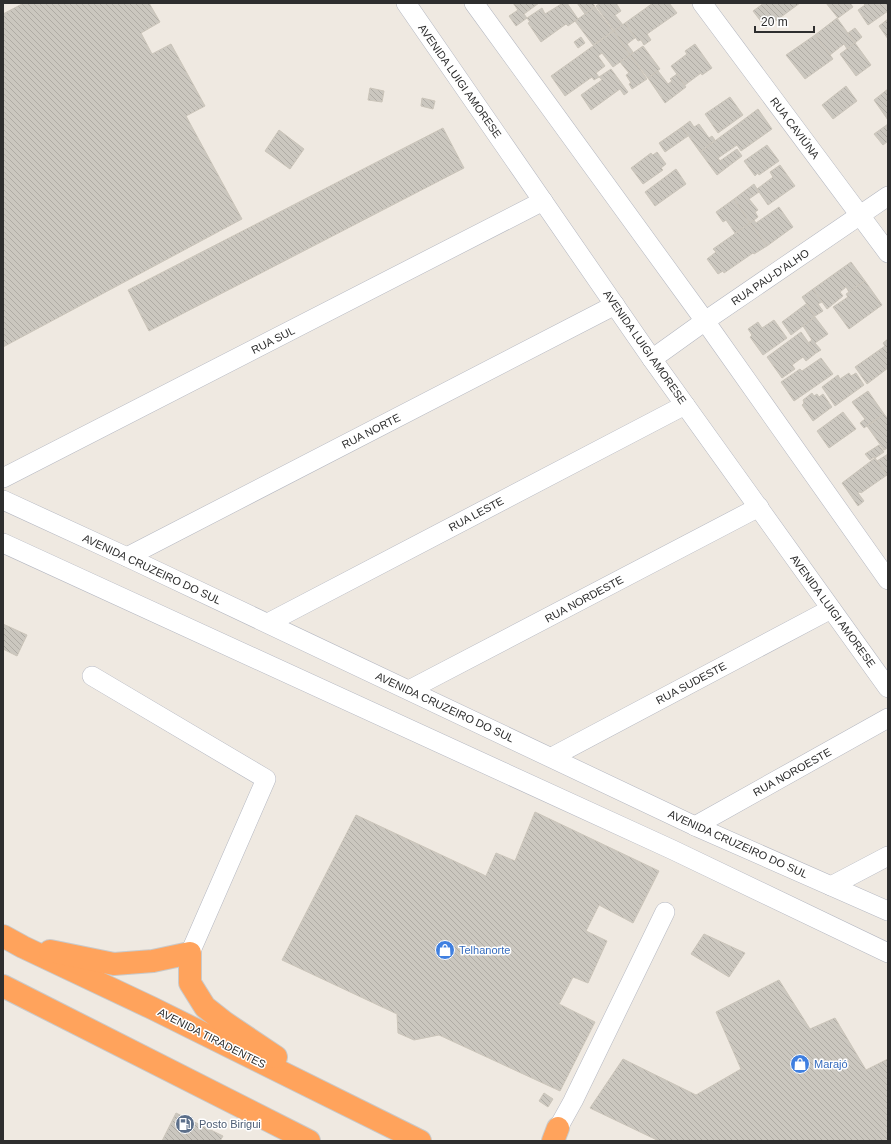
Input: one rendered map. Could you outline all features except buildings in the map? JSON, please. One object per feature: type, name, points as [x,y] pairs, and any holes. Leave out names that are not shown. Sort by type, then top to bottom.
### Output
[{"type":"highway","name":"AVENIDA TIRADENTES","points":[[3,936],[420,1141]]},
{"type":"highway","points":[[23,947],[114,964],[153,961],[190,953],[190,983],[205,1007],[346,1105]]},
{"type":"highway","points":[[3,986],[309,1141]]},
{"type":"street","name":"AVENIDA LUIGI AMORESE","points":[[406,3],[652,359],[888,688]]},
{"type":"street","points":[[474,3],[705,320],[888,580]]},
{"type":"street","name":"RUA CAVIÚNA","points":[[702,3],[888,253]]},
{"type":"street","name":"RUA PAU-D'ALHO","points":[[652,359],[705,320],[888,196]]},
{"type":"street","name":"RUA SUL","points":[[3,478],[543,201]]},
{"type":"street","name":"RUA NORTE","points":[[127,557],[615,305]]},
{"type":"street","name":"RUA LESTE","points":[[268,623],[685,405]]},
{"type":"street","name":"AVENIDA CRUZEIRO DO SUL","points":[[3,500],[268,623],[695,826],[888,911]]},
{"type":"street","name":"RUA NORDESTE","points":[[409,690],[759,508]]},
{"type":"street","points":[[3,543],[673,850],[888,953]]},
{"type":"street","name":"RUA SUDESTE","points":[[552,758],[831,609]]},
{"type":"street","points":[[92,676],[266,778],[190,953]]},
{"type":"street","name":"RUA NOROESTE","points":[[695,826],[888,718]]},
{"type":"street","points":[[831,886],[888,856]]},
{"type":"street","points":[[555,1135],[577,1094],[665,912]]},
{"type":"place","name":"Telhanorte","points":[[445,950]]},
{"type":"place","name":"Marajó","points":[[800,1064]]},
{"type":"place","name":"Posto Birigui","points":[[185,1124]]}]
